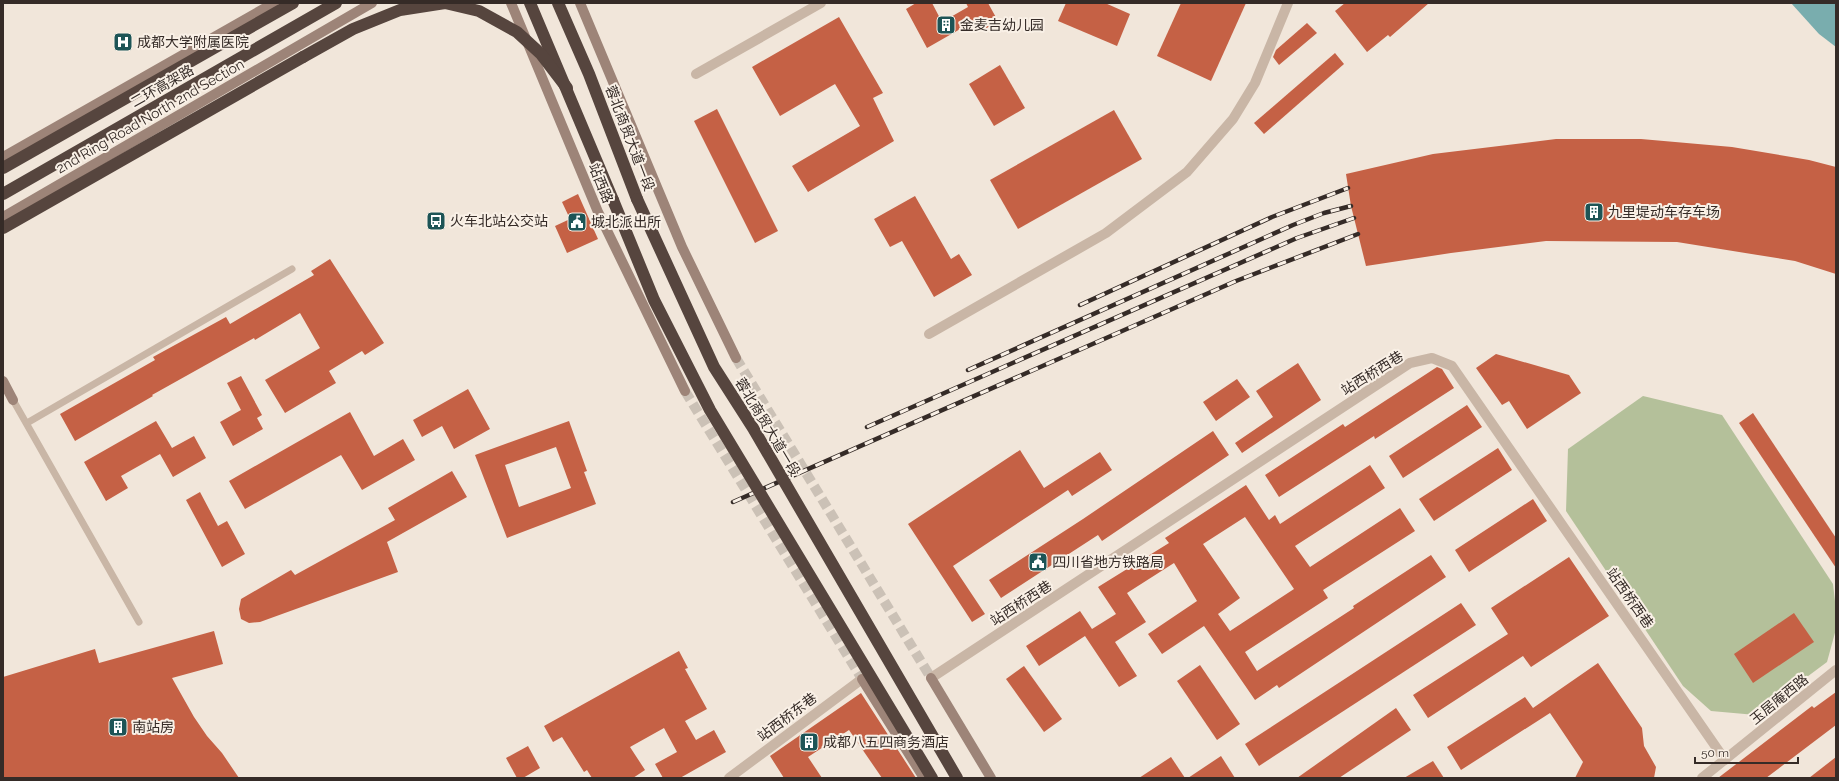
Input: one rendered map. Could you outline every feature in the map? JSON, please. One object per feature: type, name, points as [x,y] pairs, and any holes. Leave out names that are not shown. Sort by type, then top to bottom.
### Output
[{"type":"highway","name":"二环高架路","points":[[3,168],[293,3]]},
{"type":"highway","name":"二环高架路","points":[[3,194],[336,3]]},
{"type":"highway","points":[[3,228],[302,57],[353,29],[400,10],[445,3],[479,11],[517,32],[541,54],[567,88]]},
{"type":"highway","points":[[530,3],[567,88],[654,300],[710,410],[932,778]]},
{"type":"highway","points":[[558,3],[589,74]]},
{"type":"highway","points":[[568,3],[589,74]]},
{"type":"highway","name":"蓉北商贸大道一段","points":[[589,74],[637,199],[714,367],[761,442],[957,778]]},
{"type":"main road","points":[[3,157],[274,3]]},
{"type":"main road","name":"2nd Ring Road North 2nd Section","points":[[3,217],[372,3]]},
{"type":"main road","name":"站西路","points":[[511,3],[598,212],[685,391]]},
{"type":"main road","points":[[580,3],[682,247],[736,358]]},
{"type":"main road","points":[[3,381],[14,400]]},
{"type":"main road","points":[[931,678],[991,778]]},
{"type":"main road","points":[[862,679],[924,778]]},
{"type":"street","points":[[696,74],[821,3]]},
{"type":"street","points":[[929,334],[1106,233],[1188,172],[1233,119],[1255,83],[1288,3]]},
{"type":"street","name":"站西桥西巷","points":[[931,678],[1410,363],[1432,358],[1452,366],[1725,760]]},
{"type":"street","name":"玉居庵西路","points":[[1702,778],[1836,670]]},
{"type":"street","name":"站西桥东巷","points":[[729,778],[862,679]]},
{"type":"lane","points":[[27,423],[292,270]]},
{"type":"lane","points":[[14,400],[139,622]]},
{"type":"green space","points":[[1643,396],[1722,415],[1833,584],[1836,610],[1836,629],[1827,662],[1756,715],[1711,711],[1683,686],[1566,511],[1568,449]]},
{"type":"water","points":[[1791,3],[1836,3],[1836,47],[1819,34]]},
{"type":"building","name":"金麦吉幼儿园","points":[[916,3],[932,3],[942,22],[968,7],[966,3],[988,3],[998,21],[982,31],[976,20],[927,48],[906,9]]},
{"type":"building","points":[[1066,3],[1105,3],[1130,14],[1117,46],[1058,21]]},
{"type":"building","points":[[1181,3],[1246,3],[1211,81],[1157,56]]},
{"type":"building","points":[[1345,3],[1429,3],[1390,37],[1388,35],[1367,52],[1335,11]]},
{"type":"building","points":[[839,17],[883,93],[873,98],[894,141],[808,192],[792,166],[860,126],[835,84],[780,116],[752,67]]},
{"type":"building","points":[[1307,23],[1317,33],[1279,65],[1273,57],[1276,50]]},
{"type":"building","points":[[1335,53],[1344,64],[1264,134],[1254,123]]},
{"type":"building","points":[[1000,65],[1025,108],[994,126],[969,84]]},
{"type":"building","points":[[717,109],[778,231],[755,243],[694,121]]},
{"type":"building","points":[[1114,110],[1142,159],[1018,229],[990,180]]},
{"type":"building","name":"九里堤动车存车场","points":[[1556,139],[1641,139],[1732,147],[1809,160],[1836,167],[1836,274],[1795,261],[1677,242],[1546,241],[1366,266],[1351,206],[1346,174],[1433,154]]},
{"type":"building","name":"城北派出所","points":[[578,194],[598,239],[567,253],[555,226],[570,219],[562,202]]},
{"type":"building","points":[[915,196],[951,259],[959,254],[972,275],[934,297],[902,241],[890,247],[874,219]]},
{"type":"building","points":[[330,259],[384,343],[365,355],[362,351],[329,371],[336,383],[285,413],[265,380],[320,348],[300,313],[255,340],[254,338],[152,395],[153,396],[75,441],[60,414],[155,360],[153,357],[226,317],[230,324],[314,275],[311,271]]},
{"type":"building","points":[[1496,354],[1569,375],[1581,393],[1527,429],[1509,401],[1502,405],[1476,368]]},
{"type":"building","points":[[1298,363],[1321,400],[1242,453],[1235,443],[1273,417],[1256,391]]},
{"type":"building","points":[[1437,367],[1442,369],[1454,388],[1375,439],[1374,436],[1279,497],[1265,475],[1343,424],[1345,427]]},
{"type":"building","points":[[241,376],[262,415],[257,418],[263,429],[233,446],[220,422],[241,410],[227,383]]},
{"type":"building","points":[[1237,379],[1250,397],[1216,421],[1203,402]]},
{"type":"building","points":[[468,389],[490,429],[454,449],[442,426],[422,437],[413,420]]},
{"type":"building","points":[[1467,405],[1482,427],[1403,478],[1389,456]]},
{"type":"building","points":[[350,412],[374,456],[403,439],[415,460],[362,490],[341,455],[245,509],[229,481]]},
{"type":"building","points":[[1753,413],[1836,538],[1836,568],[1739,423]]},
{"type":"building","points":[[156,421],[172,448],[194,436],[206,458],[173,477],[160,454],[121,476],[128,488],[106,501],[84,462]]},
{"type":"building","points":[[569,421],[587,471],[584,472],[596,504],[507,538],[475,455]],"holes":[[[556,447],[571,488],[519,507],[505,465]]]},
{"type":"building","points":[[1213,431],[1229,455],[1102,541],[1098,535],[1001,598],[989,580],[1083,519]]},
{"type":"building","points":[[1498,448],[1512,470],[1434,521],[1419,499]]},
{"type":"building","points":[[1020,450],[1044,488],[1100,452],[1112,470],[1072,496],[1068,490],[953,566],[985,614],[972,622],[908,524]]},
{"type":"building","points":[[1370,465],[1385,488],[1295,546],[1310,567],[1400,508],[1415,531],[1323,590],[1328,598],[1245,652],[1257,671],[1354,608],[1353,606],[1431,555],[1446,577],[1279,688],[1277,685],[1255,700],[1204,626],[1162,654],[1148,634],[1197,601],[1174,563],[1127,593],[1146,622],[1115,642],[1137,676],[1119,687],[1085,636],[1039,666],[1026,646],[1080,611],[1092,629],[1116,614],[1098,587],[1169,543],[1165,538],[1246,485],[1269,520],[1275,515],[1280,524]],"holes":[[[1245,517],[1294,589],[1230,631],[1218,614],[1240,598],[1203,544]]]},
{"type":"building","points":[[452,471],[467,497],[387,542],[398,572],[260,622],[249,623],[241,619],[239,609],[241,599],[291,570],[295,575],[395,520],[388,508]]},
{"type":"building","points":[[200,492],[218,526],[227,521],[245,554],[222,567],[186,500]]},
{"type":"building","points":[[1533,499],[1547,521],[1469,572],[1455,550]]},
{"type":"building","points":[[1569,557],[1609,616],[1531,667],[1523,656],[1428,718],[1413,695],[1508,634],[1491,608]]},
{"type":"building","points":[[1461,603],[1476,625],[1259,766],[1245,744]]},
{"type":"building","points":[[1794,613],[1814,642],[1753,683],[1734,654]]},
{"type":"building","points":[[214,631],[223,664],[172,678],[194,717],[239,778],[3,778],[3,677],[95,649],[99,663]]},
{"type":"building","points":[[679,651],[688,668],[685,669],[707,709],[685,721],[696,740],[714,730],[726,752],[680,778],[663,778],[655,764],[677,752],[664,728],[630,747],[645,770],[633,778],[592,778],[587,770],[584,772],[562,737],[553,742],[544,726]]},
{"type":"building","points":[[1598,663],[1642,728],[1644,746],[1656,767],[1654,778],[1575,778],[1583,762],[1550,713],[1461,770],[1447,747],[1525,697],[1533,708]]},
{"type":"building","points":[[1200,665],[1240,724],[1217,740],[1177,681]]},
{"type":"building","points":[[1024,666],[1062,719],[1044,732],[1006,679]]},
{"type":"building","points":[[1836,692],[1836,725],[1766,778],[1718,778],[1812,706],[1814,708]]},
{"type":"building","name":"成都八五四商务酒店","points":[[861,693],[916,778],[882,778],[849,730],[808,757],[822,778],[784,778],[770,756]]},
{"type":"building","points":[[1396,708],[1411,730],[1339,778],[1297,778]]},
{"type":"building","points":[[528,746],[540,768],[523,778],[517,778],[506,758]]},
{"type":"building","points":[[1221,756],[1235,778],[1188,778]]},
{"type":"building","points":[[1171,757],[1185,778],[1139,778]]},
{"type":"building","points":[[1836,757],[1836,778],[1809,778]]},
{"type":"building","points":[[1433,761],[1444,778],[1404,778]]},
{"type":"tunnel","points":[[736,358],[931,678]]},
{"type":"tunnel","points":[[685,391],[862,679]]},
{"type":"railway","points":[[1080,305],[1272,217],[1348,188]]},
{"type":"railway","points":[[968,370],[1293,225],[1324,213],[1351,206]]},
{"type":"railway","points":[[867,427],[1297,238],[1354,218]]},
{"type":"railway","points":[[733,502],[1236,281],[1358,234]]},
{"type":"place","name":"金麦吉幼儿园","points":[[946,25]]},
{"type":"place","name":"成都大学附属医院","points":[[123,42]]},
{"type":"place","name":"九里堤动车存车场","points":[[1594,212]]},
{"type":"place","name":"火车北站公交站","points":[[436,221]]},
{"type":"place","name":"城北派出所","points":[[577,222]]},
{"type":"place","name":"四川省地方铁路局","points":[[1038,562]]},
{"type":"place","name":"南站房","points":[[118,727]]},
{"type":"place","name":"成都八五四商务酒店","points":[[809,742]]}]
